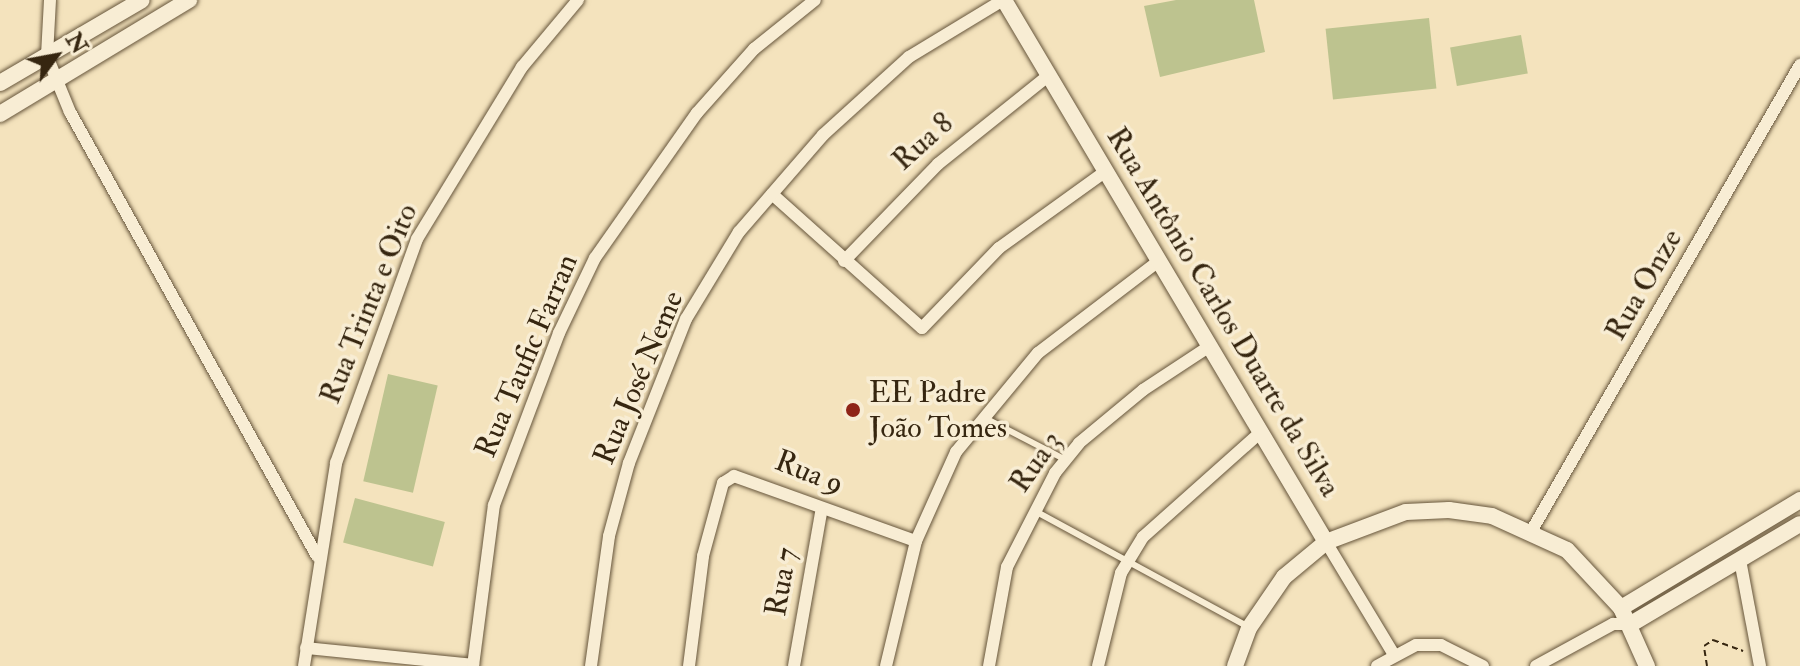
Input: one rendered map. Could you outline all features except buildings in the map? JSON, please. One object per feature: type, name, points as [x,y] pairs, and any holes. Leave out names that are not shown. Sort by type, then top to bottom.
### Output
[{"type":"street","points":[[50,0],[47,56],[56,80],[317,556]]},
{"type":"street","points":[[0,83],[142,0]]},
{"type":"street","points":[[0,114],[189,0]]},
{"type":"street","name":"Rua Trinta e Oito","points":[[304,666],[317,556],[364,373],[417,239],[522,67],[578,0]]},
{"type":"street","name":"Rua Taufic Farran","points":[[473,665],[494,505],[559,333],[595,258],[697,113],[754,49],[815,0]]},
{"type":"street","name":"Rua Antônio Carlos Duarte da Silva","points":[[1004,0],[1393,653]]},
{"type":"street","name":"Rua José Neme","points":[[591,666],[609,536],[653,397],[686,319],[739,232],[772,194],[909,57],[1004,0]]},
{"type":"street","name":"Rua Onze","points":[[1532,530],[1800,65]]},
{"type":"street","name":"Rua 8","points":[[844,261],[928,173],[1049,75]]},
{"type":"street","points":[[772,194],[922,328],[999,248],[1106,171]]},
{"type":"street","points":[[886,666],[916,541],[956,452],[982,416],[1078,318],[1160,260]]},
{"type":"street","name":"Rua 3","points":[[989,666],[1007,567],[1032,509],[1065,460],[1143,390],[1210,346]]},
{"type":"street","points":[[1098,666],[1128,561],[1174,504],[1261,432]]},
{"type":"street","name":"Rua 9","points":[[689,666],[703,556],[723,483],[747,476],[822,508],[916,541]]},
{"type":"street","points":[[1613,624],[1621,608],[1800,500]]},
{"type":"street","name":"Rua 7","points":[[794,666],[822,508]]},
{"type":"street","points":[[1235,666],[1249,628],[1284,577],[1326,542],[1406,512],[1492,516],[1532,530],[1567,550],[1621,608],[1631,624],[1647,666]]},
{"type":"street","points":[[1536,666],[1613,624],[1631,624],[1800,524]]},
{"type":"street","points":[[1740,560],[1760,666]]},
{"type":"street","points":[[1377,666],[1393,653],[1441,645],[1483,666]]},
{"type":"street","points":[[306,648],[473,665]]},
{"type":"lane","points":[[982,416],[1065,460]]},
{"type":"lane","points":[[1032,509],[1249,628]]},
{"type":"path","points":[[1707,666],[1704,646],[1713,640],[1737,643],[1745,653]]},
{"type":"green space","points":[[1176,0],[1254,0],[1265,52],[1160,77],[1144,6]]},
{"type":"green space","points":[[1429,18],[1436,89],[1333,99],[1326,29]]},
{"type":"green space","points":[[1521,35],[1528,73],[1457,86],[1450,48]]},
{"type":"green space","points":[[388,374],[438,385],[413,493],[363,481]]},
{"type":"green space","points":[[355,498],[445,522],[433,567],[343,542]]},
{"type":"place","name":"EE Padre João Tomes","points":[[853,410]]}]
